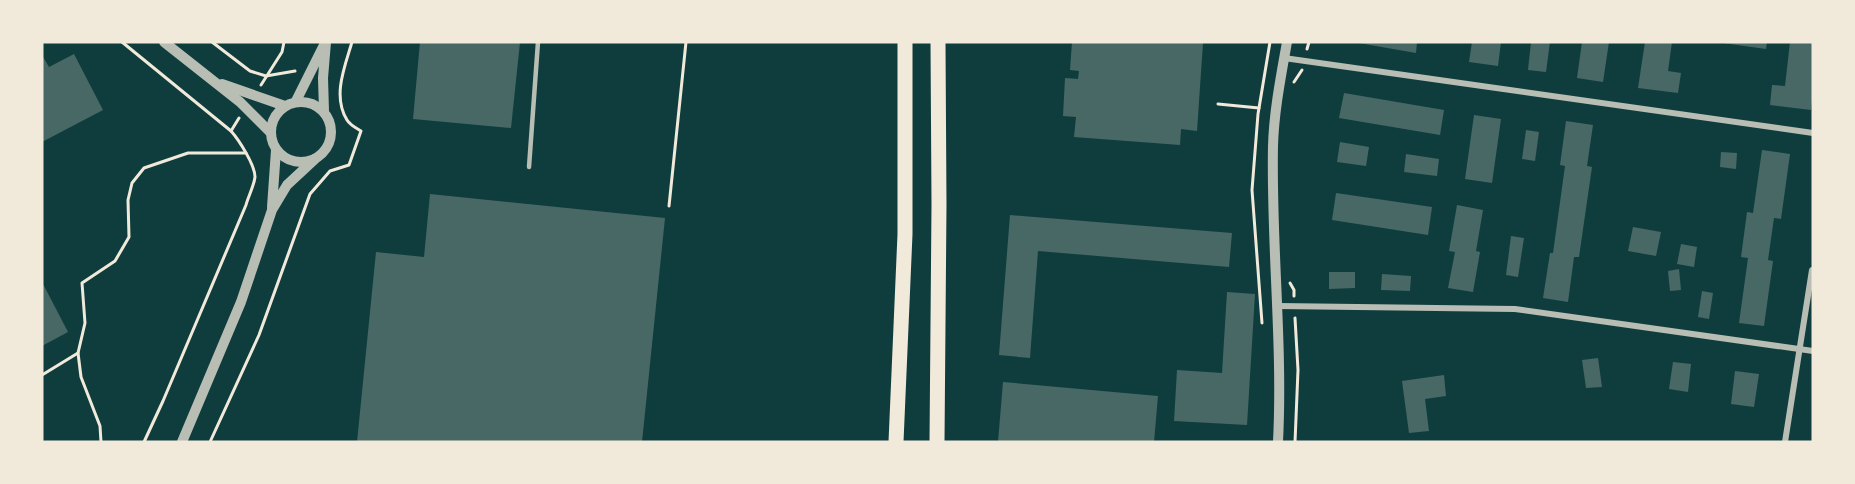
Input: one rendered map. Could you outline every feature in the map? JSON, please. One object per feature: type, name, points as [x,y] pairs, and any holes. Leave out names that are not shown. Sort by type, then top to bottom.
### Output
[{"type":"main road","points":[[896,442],[905,234],[905,42]]},
{"type":"main road","points":[[937,442],[938,42]]},
{"type":"street","points":[[164,42],[216,82],[270,132],[276,150],[272,210]]},
{"type":"street","points":[[296,101],[326,42]]},
{"type":"street","points":[[324,111],[323,78],[326,42]]},
{"type":"street","points":[[1278,442],[1281,393],[1274,246],[1273,143],[1287,42]]},
{"type":"street","points":[[1284,58],[1813,134]]},
{"type":"street","points":[[216,82],[285,106]]},
{"type":"street","points":[[182,442],[241,302],[272,210],[287,185],[322,154],[331,139],[332,127],[324,111],[319,107],[307,102],[296,101],[285,106],[275,116],[270,132]]},
{"type":"street","points":[[276,150],[295,162],[315,159]]},
{"type":"street","points":[[1785,442],[1812,270]]},
{"type":"street","points":[[1278,306],[1515,309],[1813,351]]},
{"type":"lane","points":[[529,167],[538,42]]},
{"type":"path","points":[[122,42],[239,139],[255,177],[246,205],[144,442]]},
{"type":"path","points":[[212,42],[250,71],[266,76],[299,71],[310,74]]},
{"type":"path","points":[[255,95],[282,52],[284,42]]},
{"type":"path","points":[[210,442],[259,335],[310,194],[330,171],[349,165],[361,131],[347,122],[342,107],[340,84],[352,42]]},
{"type":"path","points":[[669,206],[686,42]]},
{"type":"path","points":[[1293,88],[1295,81],[1302,73],[1309,42]]},
{"type":"path","points":[[1218,104],[1259,108]]},
{"type":"path","points":[[231,131],[246,108]]},
{"type":"path","points":[[101,442],[100,426],[81,377],[78,353],[85,323],[82,283],[115,261],[129,237],[128,200],[132,183],[144,168],[188,153],[246,153]]},
{"type":"path","points":[[1290,282],[1294,290],[1298,370],[1295,442]]},
{"type":"path","points":[[42,375],[78,353]]},
{"type":"building","points":[[420,42],[520,42],[511,128],[413,119]]},
{"type":"building","points":[[1072,42],[1203,43],[1197,131],[1181,129],[1180,145],[1074,137],[1076,117],[1063,116],[1065,78],[1078,79],[1079,71],[1070,70]]},
{"type":"building","points":[[1353,42],[1417,42],[1416,53]]},
{"type":"building","points":[[1472,42],[1501,42],[1498,66],[1469,62]]},
{"type":"building","points":[[1531,42],[1550,42],[1546,72],[1528,70]]},
{"type":"building","points":[[1582,42],[1609,42],[1603,82],[1577,78]]},
{"type":"building","points":[[1645,42],[1672,42],[1668,71],[1681,73],[1678,93],[1638,88]]},
{"type":"building","points":[[1723,42],[1767,42],[1766,49]]},
{"type":"building","points":[[1790,42],[1813,42],[1811,110],[1770,105],[1772,85],[1785,86]]},
{"type":"building","points":[[74,54],[103,110],[42,142],[42,55],[49,67]]},
{"type":"building","points":[[1344,93],[1444,110],[1440,135],[1339,118]]},
{"type":"building","points":[[1474,115],[1501,119],[1492,183],[1465,179]]},
{"type":"building","points":[[1566,121],[1593,125],[1587,166],[1592,167],[1579,257],[1574,257],[1568,302],[1543,298],[1550,253],[1553,253],[1565,166],[1560,165]]},
{"type":"building","points":[[1526,130],[1539,132],[1535,161],[1522,159]]},
{"type":"building","points":[[1340,142],[1369,147],[1366,166],[1337,162]]},
{"type":"building","points":[[1762,150],[1790,154],[1781,219],[1774,218],[1768,260],[1773,261],[1764,326],[1739,323],[1748,258],[1741,257],[1747,212],[1753,213]]},
{"type":"building","points":[[1721,152],[1737,153],[1736,169],[1720,167]]},
{"type":"building","points":[[1406,154],[1439,159],[1437,176],[1404,172]]},
{"type":"building","points":[[1336,193],[1432,207],[1428,235],[1332,220]]},
{"type":"building","points":[[430,194],[665,218],[642,442],[357,442],[376,252],[424,257]]},
{"type":"building","points":[[1457,205],[1483,210],[1476,251],[1480,252],[1473,292],[1448,288],[1455,252],[1449,251]]},
{"type":"building","points":[[1010,215],[1232,233],[1229,267],[1038,251],[1030,358],[999,355]]},
{"type":"building","points":[[1633,227],[1661,232],[1656,256],[1628,251]]},
{"type":"building","points":[[1511,236],[1524,238],[1518,277],[1506,275]]},
{"type":"building","points":[[1681,244],[1697,247],[1694,267],[1677,264]]},
{"type":"building","points":[[1679,269],[1681,290],[1670,291],[1668,271]]},
{"type":"building","points":[[1329,272],[1355,272],[1355,288],[1329,289]]},
{"type":"building","points":[[1382,274],[1411,276],[1410,291],[1381,290]]},
{"type":"building","points":[[42,282],[68,332],[42,346]]},
{"type":"building","points":[[1702,291],[1713,293],[1709,319],[1698,317]]},
{"type":"building","points":[[1227,292],[1255,294],[1247,425],[1174,421],[1177,370],[1222,373]]},
{"type":"building","points":[[1598,358],[1602,387],[1586,388],[1582,360]]},
{"type":"building","points":[[1673,362],[1691,364],[1688,392],[1669,389]]},
{"type":"building","points":[[1735,371],[1759,374],[1754,407],[1731,404]]},
{"type":"building","points":[[1444,375],[1446,396],[1425,399],[1429,431],[1409,433],[1402,381]]},
{"type":"building","points":[[1003,382],[1158,396],[1154,442],[998,442]]}]
